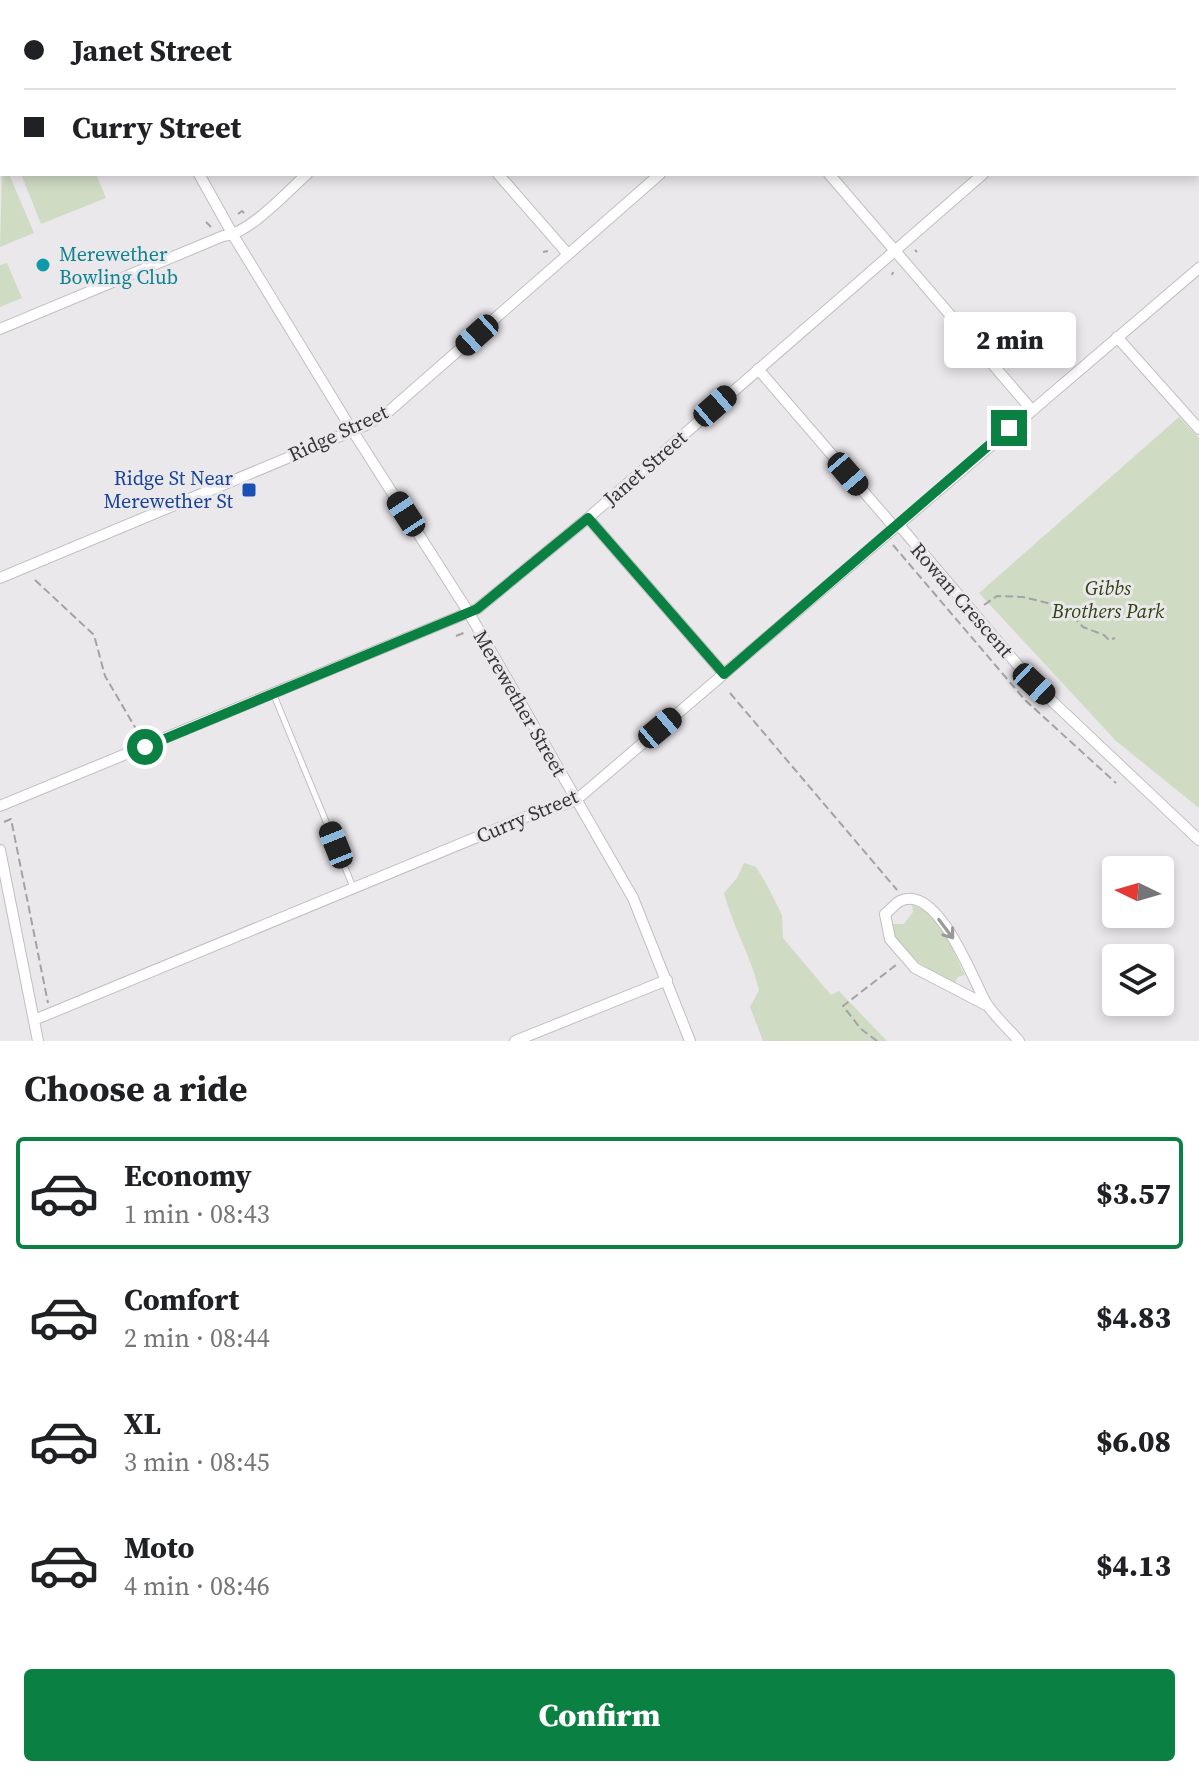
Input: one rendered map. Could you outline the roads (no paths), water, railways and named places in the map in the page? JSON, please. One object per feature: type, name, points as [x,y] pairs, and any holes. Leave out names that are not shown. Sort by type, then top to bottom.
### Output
[{"type":"street","name":"Merewether Street","points":[[200,176],[233,235],[469,613],[633,898],[690,1041]]},
{"type":"street","points":[[0,329],[223,236],[233,235],[305,176]]},
{"type":"street","points":[[500,176],[567,253]]},
{"type":"street","name":"Ridge Street","points":[[0,578],[353,430],[388,412],[658,176]]},
{"type":"street","points":[[831,176],[1031,409]]},
{"type":"street","name":"Janet Street","points":[[0,806],[469,613],[493,598],[981,176]]},
{"type":"street","name":"Curry Street","points":[[34,1020],[528,816],[575,801],[1199,268]]},
{"type":"street","points":[[1117,337],[1199,429]]},
{"type":"street","name":"Rowan Crescent","points":[[758,369],[1034,684],[1199,840]]},
{"type":"street","points":[[588,518],[724,674]]},
{"type":"street","points":[[0,850],[38,1041]]},
{"type":"street","points":[[988,1006],[915,968],[890,939],[885,914],[900,901],[913,899],[929,907],[951,934],[988,1006],[1019,1041]]},
{"type":"street","points":[[515,1041],[667,980]]},
{"type":"lane","points":[[273,692],[353,888]]},
{"type":"place","name":"Merewether Bowling Club","points":[[43,265]]},
{"type":"place","name":"Ridge St Near Merewether St","points":[[249,490]]},
{"type":"park label","name":"Gibbs Brothers Park","points":[[1108,600]]}]
